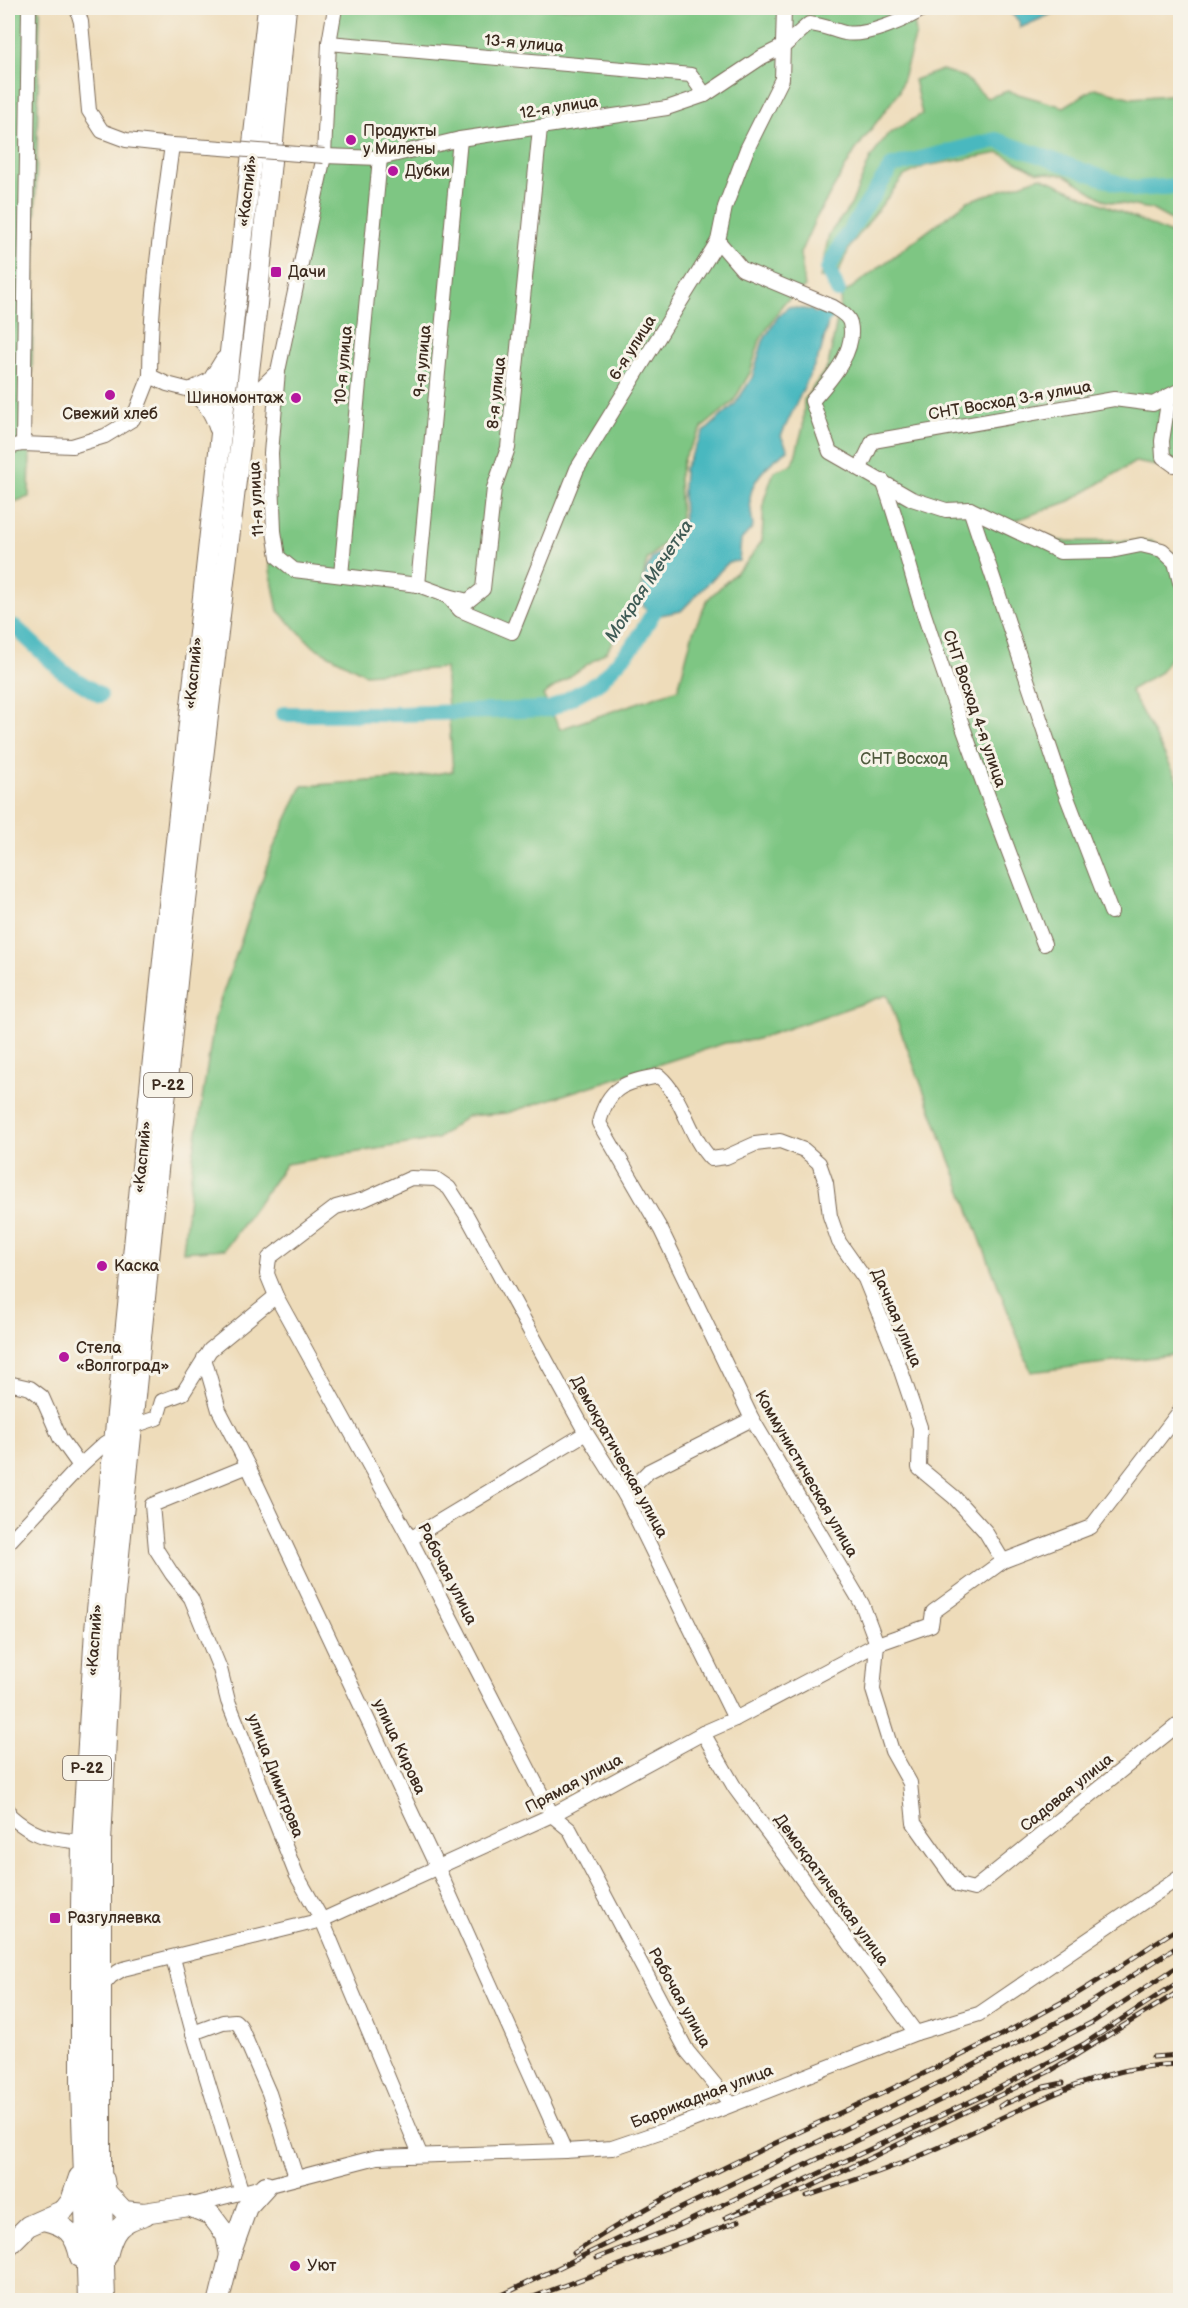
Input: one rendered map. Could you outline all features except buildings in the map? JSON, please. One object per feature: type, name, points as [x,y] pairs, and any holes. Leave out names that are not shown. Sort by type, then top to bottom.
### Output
[{"type":"highway","name":"«Каспий»","points":[[91,2166],[82,1842],[96,1630],[165,941],[267,8]]},
{"type":"highway","name":"«Каспий»","points":[[91,2166],[100,1988],[101,1843],[117,1435],[181,943],[257,304],[286,8]]},
{"type":"highway","points":[[220,429],[214,411],[194,392],[212,382],[228,356]]},
{"type":"highway","points":[[91,2166],[106,2192],[124,2211],[156,2212]]},
{"type":"highway","points":[[8,2246],[28,2226],[64,2210],[91,2166]]},
{"type":"highway","name":"Р-22","points":[[91,2166],[105,2301]]},
{"type":"highway","name":"Р-22","points":[[87,2296],[91,2166]]},
{"type":"highway","points":[[219,2301],[230,2255],[247,2207],[266,2186]]},
{"type":"highway","points":[[102,2276],[110,2244],[121,2225],[131,2218],[189,2206],[211,2215],[226,2235],[230,2255]]},
{"type":"highway","points":[[43,2220],[62,2226],[72,2235],[78,2249],[87,2296]]},
{"type":"street","points":[[23,444],[29,8]]},
{"type":"street","name":"12-я улица","points":[[77,8],[81,22],[89,111],[102,130],[126,140],[172,145],[380,158],[460,140],[667,108],[705,95],[762,57],[784,46],[809,24],[824,25],[848,33],[868,31],[897,22],[924,8]]},
{"type":"street","name":"11-я улица","points":[[335,8],[329,43],[324,156],[278,371],[271,453],[274,531],[278,557],[294,570],[418,585]]},
{"type":"street","name":"6-я улица","points":[[448,596],[460,610],[512,632],[577,469],[718,241],[725,207],[747,149],[782,79],[784,8]]},
{"type":"street","name":"13-я улица","points":[[329,43],[691,75],[705,95]]},
{"type":"street","name":"8-я улица","points":[[418,585],[448,596],[468,600],[483,589],[494,488],[508,447],[540,128]]},
{"type":"street","name":"9-я улица","points":[[418,585],[460,140]]},
{"type":"street","points":[[8,447],[23,444],[72,446],[105,435],[133,419],[150,376],[154,302],[172,145]]},
{"type":"street","name":"10-я улица","points":[[341,575],[380,158]]},
{"type":"street","points":[[718,241],[742,269],[833,307],[844,314],[850,322],[849,344],[835,375],[812,401],[830,452],[912,499],[946,510],[970,509],[1060,552],[1111,551],[1141,545],[1162,550],[1175,562],[1180,582]]},
{"type":"street","points":[[245,403],[278,371]]},
{"type":"street","points":[[150,376],[194,392]]},
{"type":"street","points":[[1175,393],[1162,441],[1163,457],[1174,465],[1180,465]]},
{"type":"street","name":"СНТ Восход 3-я улица","points":[[860,468],[873,441],[1114,399],[1153,404],[1175,393]]},
{"type":"street","name":"СНТ Восход 4-я улица","points":[[883,482],[896,516],[924,615],[974,760],[1044,944]]},
{"type":"street","points":[[970,509],[1063,786],[1111,912]]},
{"type":"street","name":"Дачная улица","points":[[631,1081],[658,1076],[671,1086],[700,1148],[711,1159],[726,1157],[755,1144],[780,1141],[804,1150],[819,1162],[826,1183],[830,1216],[839,1242],[865,1279],[895,1353],[920,1427],[919,1468],[954,1497],[985,1531],[1003,1561]]},
{"type":"street","name":"Коммунистическая улица","points":[[631,1081],[613,1092],[603,1106],[599,1123],[662,1230],[752,1419],[862,1604],[877,1644],[873,1690],[892,1751],[910,1783],[914,1823],[958,1885],[974,1889]]},
{"type":"street","name":"Рабочая улица","points":[[467,1216],[449,1188],[436,1179],[411,1178],[365,1199],[336,1208],[269,1258],[267,1274],[276,1296],[410,1539],[552,1815],[570,1830],[687,2051],[731,2104]]},
{"type":"street","name":"Демократическая улица","points":[[467,1216],[586,1433],[625,1495],[735,1719]]},
{"type":"street","points":[[8,1543],[80,1466],[117,1435],[158,1419],[162,1401],[183,1393],[210,1350],[276,1296]]},
{"type":"street","name":"улица Кирова","points":[[204,1358],[219,1410],[248,1466],[438,1869],[565,2151]]},
{"type":"street","points":[[8,1383],[30,1388],[42,1397],[60,1438],[80,1466]]},
{"type":"street","points":[[1003,1561],[1091,1527],[1180,1411]]},
{"type":"street","points":[[625,1495],[649,1471],[752,1419]]},
{"type":"street","points":[[410,1539],[586,1433]]},
{"type":"street","name":"улица Димитрова","points":[[248,1466],[152,1505],[156,1549],[191,1599],[220,1669],[228,1701],[296,1874],[322,1920],[420,2154]]},
{"type":"street","name":"Прямая улица","points":[[123,1969],[322,1920],[438,1869],[552,1815],[703,1733],[735,1719],[877,1644],[932,1625],[933,1612],[1003,1561]]},
{"type":"street","name":"Садовая улица","points":[[974,1889],[1180,1723]]},
{"type":"street","name":"Демократическая улица","points":[[703,1733],[735,1788],[916,2033]]},
{"type":"street","points":[[8,1810],[8,1814],[22,1826],[44,1837],[82,1842]]},
{"type":"street","name":"Баррикадная улица","points":[[189,2206],[377,2157],[612,2148],[680,2125],[916,2033],[979,2014],[1180,1877]]},
{"type":"street","points":[[100,1988],[111,1976],[123,1969],[105,1954],[101,1947]]},
{"type":"street","points":[[173,1958],[193,2033],[242,2193]]},
{"type":"street","points":[[193,2033],[224,2022],[235,2021],[240,2026],[268,2093],[296,2177]]},
{"type":"green space","points":[[8,8],[37,8],[40,11],[29,497],[8,504]]},
{"type":"green space","name":"СНТ Восход","points":[[332,8],[912,8],[916,34],[899,92],[855,151],[816,218],[800,253],[805,287],[783,304],[760,340],[750,373],[733,402],[703,427],[684,457],[679,478],[681,518],[661,546],[647,560],[639,595],[607,651],[543,695],[560,729],[678,689],[693,632],[707,600],[746,563],[762,541],[764,500],[774,471],[793,464],[803,427],[804,400],[828,366],[842,295],[968,201],[1041,177],[1180,238],[1180,470],[1135,462],[1070,501],[1011,522],[1060,541],[1153,541],[1180,558],[1180,643],[1161,672],[1130,690],[1180,784],[1180,1354],[1031,1372],[887,995],[754,1040],[725,1043],[507,1113],[467,1116],[437,1139],[286,1164],[225,1249],[183,1252],[193,1158],[215,1016],[272,851],[302,786],[410,778],[453,771],[445,668],[365,674],[314,647],[278,611],[270,570],[268,455],[320,168]]},
{"type":"green space","points":[[942,70],[964,77],[987,98],[1008,91],[1064,107],[1095,88],[1132,98],[1180,94],[1180,225],[1151,209],[1106,201],[1065,175],[1037,172],[1000,153],[925,166],[904,176],[851,245],[837,275],[820,278],[829,234],[851,205],[870,159],[887,135],[922,114],[914,80]]},
{"type":"water","points":[[1005,8],[1065,8],[1020,28],[1019,21]]},
{"type":"water","points":[[788,307],[811,310],[828,323],[821,351],[781,436],[788,450],[764,470],[752,490],[750,501],[753,527],[741,540],[739,561],[729,562],[681,611],[661,615],[644,608],[641,597],[646,572],[652,558],[661,552],[684,519],[684,469],[703,433],[735,404],[752,378],[763,341],[777,318]]},
{"type":"waterway","name":"Мокрая Мечетка","points":[[838,291],[828,269],[843,241],[892,166],[996,140],[1134,189],[1180,186]]},
{"type":"waterway","name":"Мокрая Мечетка","points":[[806,334],[828,312]]},
{"type":"waterway","name":"Мокрая Мечетка","points":[[284,714],[399,714],[550,709],[599,682],[634,645],[665,593]]},
{"type":"waterway","name":"Мокрая Мечетка","points":[[8,625],[15,627],[62,671],[100,695]]},
{"type":"railway","points":[[574,2253],[616,2226],[703,2178],[946,2063],[1032,2019],[1095,1983],[1180,1927]]},
{"type":"railway","points":[[492,2300],[937,2084],[1073,2014],[1180,1945]]},
{"type":"railway","points":[[597,2258],[676,2227],[949,2096],[1093,2022],[1180,1965]]},
{"type":"railway","points":[[1180,1981],[1084,2044],[995,2090],[725,2218],[806,2189],[1050,2071],[1180,1991]]},
{"type":"railway","points":[[1153,2057],[1180,2055]]},
{"type":"railway","points":[[807,2196],[924,2154],[1086,2081],[1148,2066],[1180,2064]]},
{"type":"railway","points":[[1006,2102],[1000,2106],[1044,2087],[1063,2083]]},
{"type":"railway","points":[[525,2300],[739,2221]]},
{"type":"place","name":"Продукты у Милены","points":[[351,140]]},
{"type":"place","name":"Дубки","points":[[393,171]]},
{"type":"place","name":"Дачи","points":[[276,272]]},
{"type":"place","name":"Свежий хлеб","points":[[110,395]]},
{"type":"place","name":"Шиномонтаж","points":[[296,398]]},
{"type":"place","name":"Каска","points":[[102,1266]]},
{"type":"place","name":"Стела «Волгоград»","points":[[64,1357]]},
{"type":"place","name":"Разгуляевка","points":[[55,1918]]},
{"type":"place","name":"Уют","points":[[295,2266]]}]
